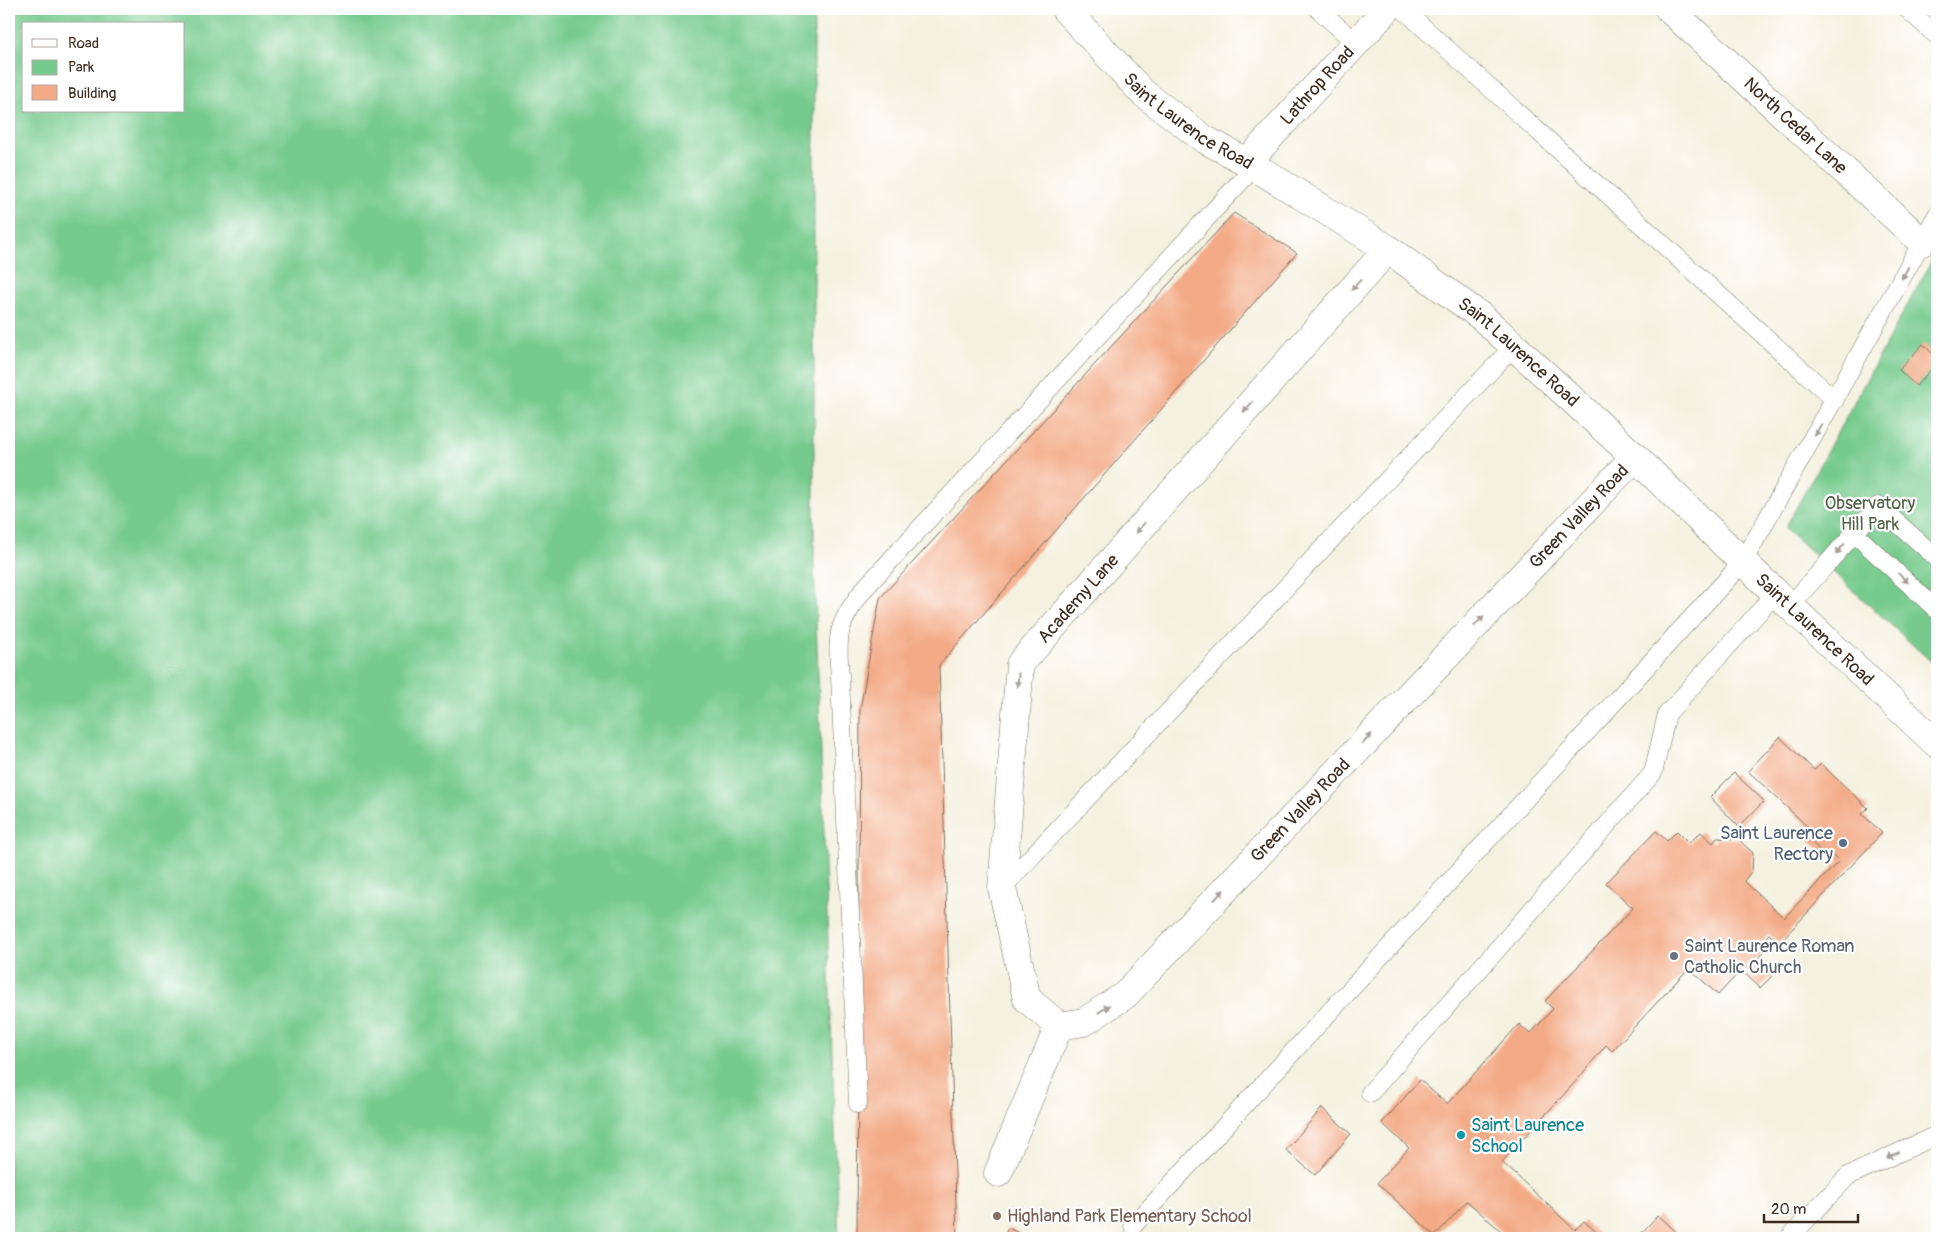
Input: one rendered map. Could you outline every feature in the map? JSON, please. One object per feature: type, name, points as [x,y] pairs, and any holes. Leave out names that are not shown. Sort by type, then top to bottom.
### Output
[{"type":"street","name":"Saint Laurence Road","points":[[1065,9],[1143,93],[1204,139],[1388,249],[1483,318],[1635,457],[1783,600],[1936,742]]},
{"type":"street","name":"Lathrop Road","points":[[1250,165],[1387,9]]},
{"type":"street","name":"North Cedar Lane","points":[[1669,9],[1922,242]]},
{"type":"street","name":"Academy Lane","points":[[1059,1026],[1027,999],[1002,888],[1020,664],[1388,249]]},
{"type":"street","name":"Green Valley Road","points":[[1059,1026],[1084,1022],[1125,995],[1635,457]]},
{"type":"street","points":[[998,1173],[1059,1026]]},
{"type":"lane","points":[[1318,9],[1356,43]]},
{"type":"lane","points":[[1403,9],[1835,400]]},
{"type":"lane","points":[[1907,9],[1937,36]]},
{"type":"lane","points":[[858,1104],[841,686],[837,646],[841,623],[850,607],[864,589],[1250,165]]},
{"type":"lane","points":[[1133,1226],[1743,562],[1937,215]]},
{"type":"lane","points":[[1002,888],[1514,346]]},
{"type":"lane","points":[[1370,1093],[1653,773],[1666,714],[1854,533],[1878,506],[1937,558]]},
{"type":"lane","points":[[1854,533],[1937,610]]},
{"type":"lane","points":[[1789,1238],[1848,1176],[1937,1135]]},
{"type":"green space","points":[[9,9],[814,9],[814,564],[839,1238],[9,1238]]},
{"type":"green space","name":"Observatory Hill Park","points":[[1937,251],[1937,667],[1785,528]]},
{"type":"building","points":[[1234,213],[1297,253],[939,665],[957,1238],[857,1238],[860,709],[880,598]]},
{"type":"building","points":[[1923,344],[1937,358],[1937,363],[1916,386],[1899,370]]},
{"type":"building","points":[[1780,737],[1814,770],[1821,764],[1868,808],[1862,814],[1882,833],[1779,943],[1769,934],[1759,945],[1765,951],[1756,961],[1772,976],[1760,988],[1741,970],[1718,995],[1689,968],[1612,1051],[1606,1045],[1578,1079],[1502,1162],[1575,1230],[1584,1221],[1603,1238],[1509,1238],[1467,1201],[1435,1236],[1377,1183],[1409,1148],[1382,1123],[1420,1080],[1447,1104],[1519,1024],[1530,1034],[1553,1009],[1545,1001],[1633,908],[1606,883],[1656,831],[1667,841],[1677,831],[1689,843],[1701,832],[1713,843],[1717,838],[1738,839],[1753,853],[1752,871],[1744,881],[1784,918],[1839,861],[1830,852],[1826,856],[1804,835],[1810,829],[1748,771]]},
{"type":"building","points":[[1734,773],[1764,801],[1739,827],[1710,797]]},
{"type":"building","points":[[1322,1108],[1351,1134],[1315,1175],[1286,1150]]},
{"type":"building","points":[[1658,1215],[1683,1238],[1637,1238]]},
{"type":"building","name":"Highland Park Elementary School","points":[[1008,1228],[1030,1238],[1003,1238]]},
{"type":"place","name":"Saint Laurence Rectory","points":[[1843,843]]},
{"type":"place","name":"Saint Laurence Roman Catholic Church","points":[[1674,956]]},
{"type":"place","name":"Saint Laurence School","points":[[1461,1135]]},
{"type":"place","name":"Highland Park Elementary School","points":[[997,1216]]}]
